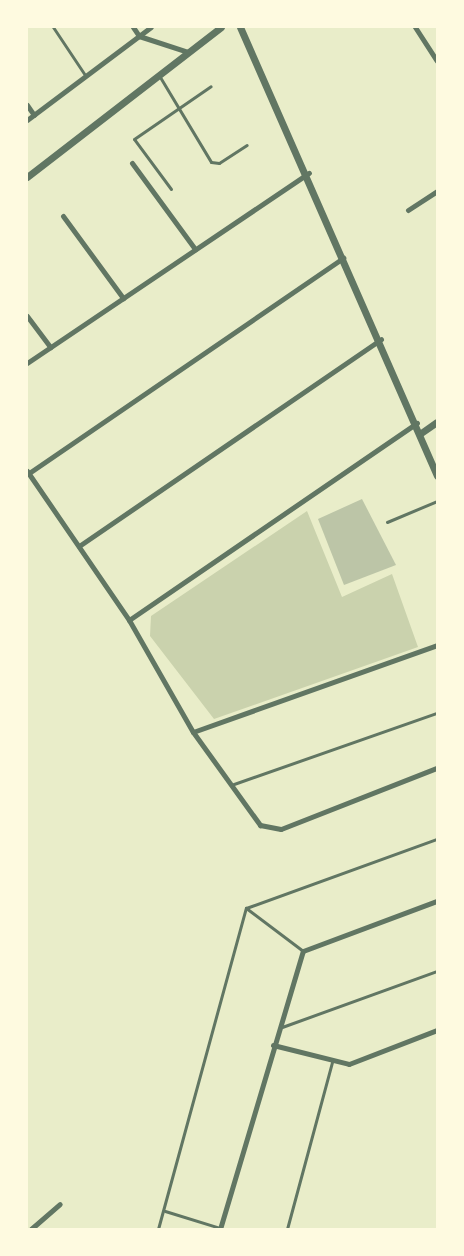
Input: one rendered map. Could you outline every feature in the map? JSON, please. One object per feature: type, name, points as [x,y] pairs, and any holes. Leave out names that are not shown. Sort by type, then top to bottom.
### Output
[{"type":"street","points":[[133,27],[139,36],[188,52]]},
{"type":"street","points":[[27,120],[151,27]]},
{"type":"street","points":[[27,177],[221,27]]},
{"type":"street","points":[[240,27],[309,173],[343,258],[417,423],[437,476]]},
{"type":"street","points":[[415,27],[437,61]]},
{"type":"street","points":[[27,105],[34,115]]},
{"type":"street","points":[[132,163],[195,249]]},
{"type":"street","points":[[27,363],[309,173]]},
{"type":"street","points":[[408,210],[437,191]]},
{"type":"street","points":[[63,216],[123,298]]},
{"type":"street","points":[[343,258],[28,472],[129,620],[193,732],[260,825],[281,829],[437,768]]},
{"type":"street","points":[[27,316],[50,347]]},
{"type":"street","points":[[79,546],[381,339]]},
{"type":"street","points":[[421,434],[437,422]]},
{"type":"street","points":[[129,620],[417,423]]},
{"type":"street","points":[[193,732],[437,645]]},
{"type":"street","points":[[220,1228],[277,1029],[303,951],[437,901]]},
{"type":"street","points":[[273,1046],[332,1062],[349,1064],[437,1030]]},
{"type":"street","points":[[31,1229],[60,1204]]},
{"type":"lane","points":[[53,27],[86,76]]},
{"type":"lane","points":[[159,75],[175,109],[214,164],[247,145]]},
{"type":"lane","points":[[171,189],[134,139],[210,86]]},
{"type":"lane","points":[[387,522],[437,501]]},
{"type":"lane","points":[[230,785],[437,713]]},
{"type":"lane","points":[[246,908],[437,839]]},
{"type":"lane","points":[[246,908],[303,951]]},
{"type":"lane","points":[[159,1229],[246,908]]},
{"type":"lane","points":[[277,1029],[437,971]]},
{"type":"lane","points":[[287,1229],[332,1062]]},
{"type":"lane","points":[[164,1211],[220,1228]]},
{"type":"green space","points":[[307,511],[342,597],[392,574],[418,647],[214,719],[150,636],[151,616]]},
{"type":"building","points":[[362,499],[396,565],[344,585],[318,519]]}]
